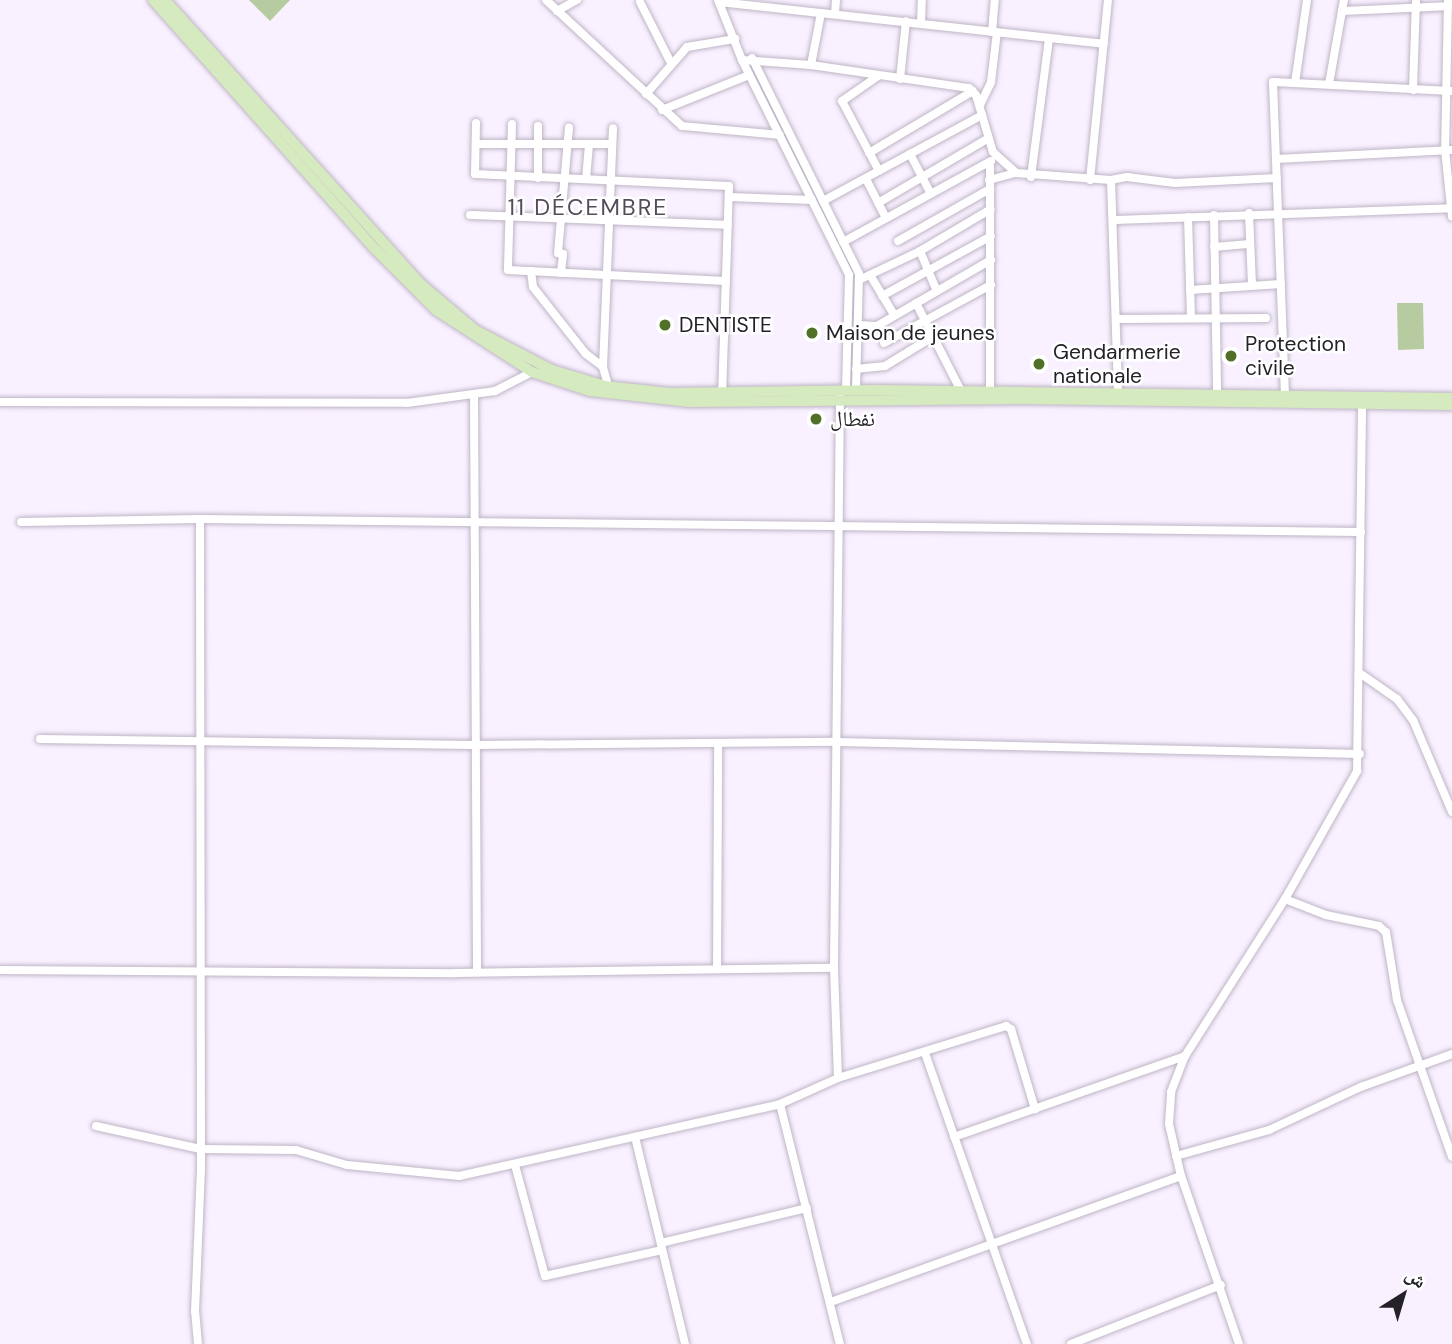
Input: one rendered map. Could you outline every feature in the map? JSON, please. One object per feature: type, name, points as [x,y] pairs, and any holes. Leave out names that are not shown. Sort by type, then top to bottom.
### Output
[{"type":"main road","points":[[153,0],[411,281],[461,330],[532,372],[607,386],[670,393],[1362,400],[1452,398]]},
{"type":"main road","points":[[165,0],[352,217]]},
{"type":"main road","points":[[411,281],[475,330],[550,374],[643,401],[847,393],[990,391],[1285,395],[1452,405]]},
{"type":"street","points":[[545,0],[662,110],[692,129],[784,136]]},
{"type":"street","points":[[557,11],[577,0]]},
{"type":"street","points":[[835,14],[836,0]]},
{"type":"street","points":[[921,23],[922,0]]},
{"type":"street","points":[[980,105],[991,82],[995,0]]},
{"type":"street","points":[[1090,180],[1108,0]]},
{"type":"street","points":[[1295,83],[1307,0]]},
{"type":"street","points":[[1329,85],[1344,0]]},
{"type":"street","points":[[719,1],[1104,44]]},
{"type":"street","points":[[719,1],[749,75],[823,201],[859,280],[856,369],[847,393]]},
{"type":"street","points":[[640,2],[671,63]]},
{"type":"street","points":[[1413,90],[1416,4]]},
{"type":"street","points":[[1342,11],[1383,5],[1450,4],[1449,150],[1452,217]]},
{"type":"street","points":[[811,65],[821,13]]},
{"type":"street","points":[[900,79],[906,21]]},
{"type":"street","points":[[1031,177],[1049,38]]},
{"type":"street","points":[[646,94],[678,53],[700,42],[736,39]]},
{"type":"street","points":[[741,56],[973,91]]},
{"type":"street","points":[[752,59],[812,200],[849,275],[847,393],[840,528],[834,968],[838,1078]]},
{"type":"street","points":[[662,110],[749,75]]},
{"type":"street","points":[[878,76],[842,101],[879,171]]},
{"type":"street","points":[[1285,395],[1273,82],[1450,91]]},
{"type":"street","points":[[973,91],[980,105],[987,139],[993,152],[1016,173],[1031,177],[1090,180],[1127,177],[1175,183],[1277,178]]},
{"type":"street","points":[[869,152],[973,91]]},
{"type":"street","points":[[823,201],[982,115]]},
{"type":"street","points":[[476,123],[475,174],[729,187],[722,393]]},
{"type":"street","points":[[512,124],[508,270],[726,281]]},
{"type":"street","points":[[538,126],[538,178]]},
{"type":"street","points":[[561,273],[561,219],[569,127]]},
{"type":"street","points":[[607,386],[603,367],[613,128]]},
{"type":"street","points":[[878,202],[987,139]]},
{"type":"street","points":[[476,144],[612,144]]},
{"type":"street","points":[[586,179],[589,144]]},
{"type":"street","points":[[1276,159],[1449,150]]},
{"type":"street","points":[[990,391],[990,163],[993,152]]},
{"type":"street","points":[[910,154],[931,194]]},
{"type":"street","points":[[843,242],[990,163]]},
{"type":"street","points":[[898,241],[990,184],[1016,173]]},
{"type":"street","points":[[866,178],[886,218]]},
{"type":"street","points":[[1111,180],[1115,220],[1118,392]]},
{"type":"street","points":[[729,197],[812,200]]},
{"type":"street","points":[[1115,220],[1278,212],[1452,208]]},
{"type":"street","points":[[859,280],[920,251],[991,209]]},
{"type":"street","points":[[1250,213],[1252,286]]},
{"type":"street","points":[[470,215],[728,225]]},
{"type":"street","points":[[1214,215],[1213,317],[1217,394]]},
{"type":"street","points":[[1188,216],[1191,316]]},
{"type":"street","points":[[882,296],[991,236]]},
{"type":"street","points":[[1214,247],[1250,244]]},
{"type":"street","points":[[920,251],[936,289]]},
{"type":"street","points":[[858,325],[877,326],[892,313],[916,303],[936,289],[991,260]]},
{"type":"street","points":[[531,271],[533,287],[586,354],[603,367]]},
{"type":"street","points":[[870,275],[892,313]]},
{"type":"street","points":[[1190,290],[1281,284]]},
{"type":"street","points":[[884,343],[990,285]]},
{"type":"street","points":[[916,303],[961,391]]},
{"type":"street","points":[[1117,319],[1191,316],[1266,318]]},
{"type":"street","points":[[856,369],[886,366],[934,336]]},
{"type":"street","points":[[0,402],[407,402],[495,391],[532,372]]},
{"type":"street","points":[[474,394],[477,525],[474,744],[477,971]]},
{"type":"street","points":[[1240,1344],[1181,1176],[1169,1124],[1171,1092],[1185,1056],[1285,899],[1342,801],[1360,754],[1362,400]]},
{"type":"street","points":[[21,522],[200,519],[477,525],[1361,532]]},
{"type":"street","points":[[198,1344],[195,1312],[201,1149],[200,519]]},
{"type":"street","points":[[1360,674],[1397,699],[1413,720],[1452,813]]},
{"type":"street","points":[[40,739],[474,744],[838,742],[1360,754]]},
{"type":"street","points":[[717,969],[718,744]]},
{"type":"street","points":[[1285,899],[1326,915],[1384,928],[1395,994],[1422,1064],[1452,1157]]},
{"type":"street","points":[[0,970],[477,971],[834,968]]},
{"type":"street","points":[[96,1126],[201,1149],[296,1150],[347,1165],[459,1176],[780,1104],[838,1078],[1009,1027],[1035,1109]]},
{"type":"street","points":[[925,1052],[990,1248],[1027,1344]]},
{"type":"street","points":[[1176,1156],[1269,1130],[1422,1064],[1452,1054]]},
{"type":"street","points":[[954,1137],[1185,1056]]},
{"type":"street","points":[[780,1104],[840,1344]]},
{"type":"street","points":[[635,1137],[685,1343],[675,1344]]},
{"type":"street","points":[[515,1165],[545,1276],[807,1208]]},
{"type":"street","points":[[831,1302],[990,1248],[1181,1176]]},
{"type":"street","points":[[1071,1344],[1221,1285]]},
{"type":"green space","points":[[249,0],[290,0],[270,21]]},
{"type":"green space","points":[[1397,303],[1423,303],[1424,349],[1398,350]]},
{"type":"place","name":"DENTISTE","points":[[665,325]]},
{"type":"place","name":"Maison de jeunes","points":[[812,333]]},
{"type":"place","name":"Protection civile","points":[[1231,356]]},
{"type":"place","name":"Gendarmerie nationale","points":[[1039,364]]},
{"type":"place","name":"نفطال","points":[[816,419]]},
{"type":"district","name":"11 DÉCEMBRE","points":[[588,207]]}]
